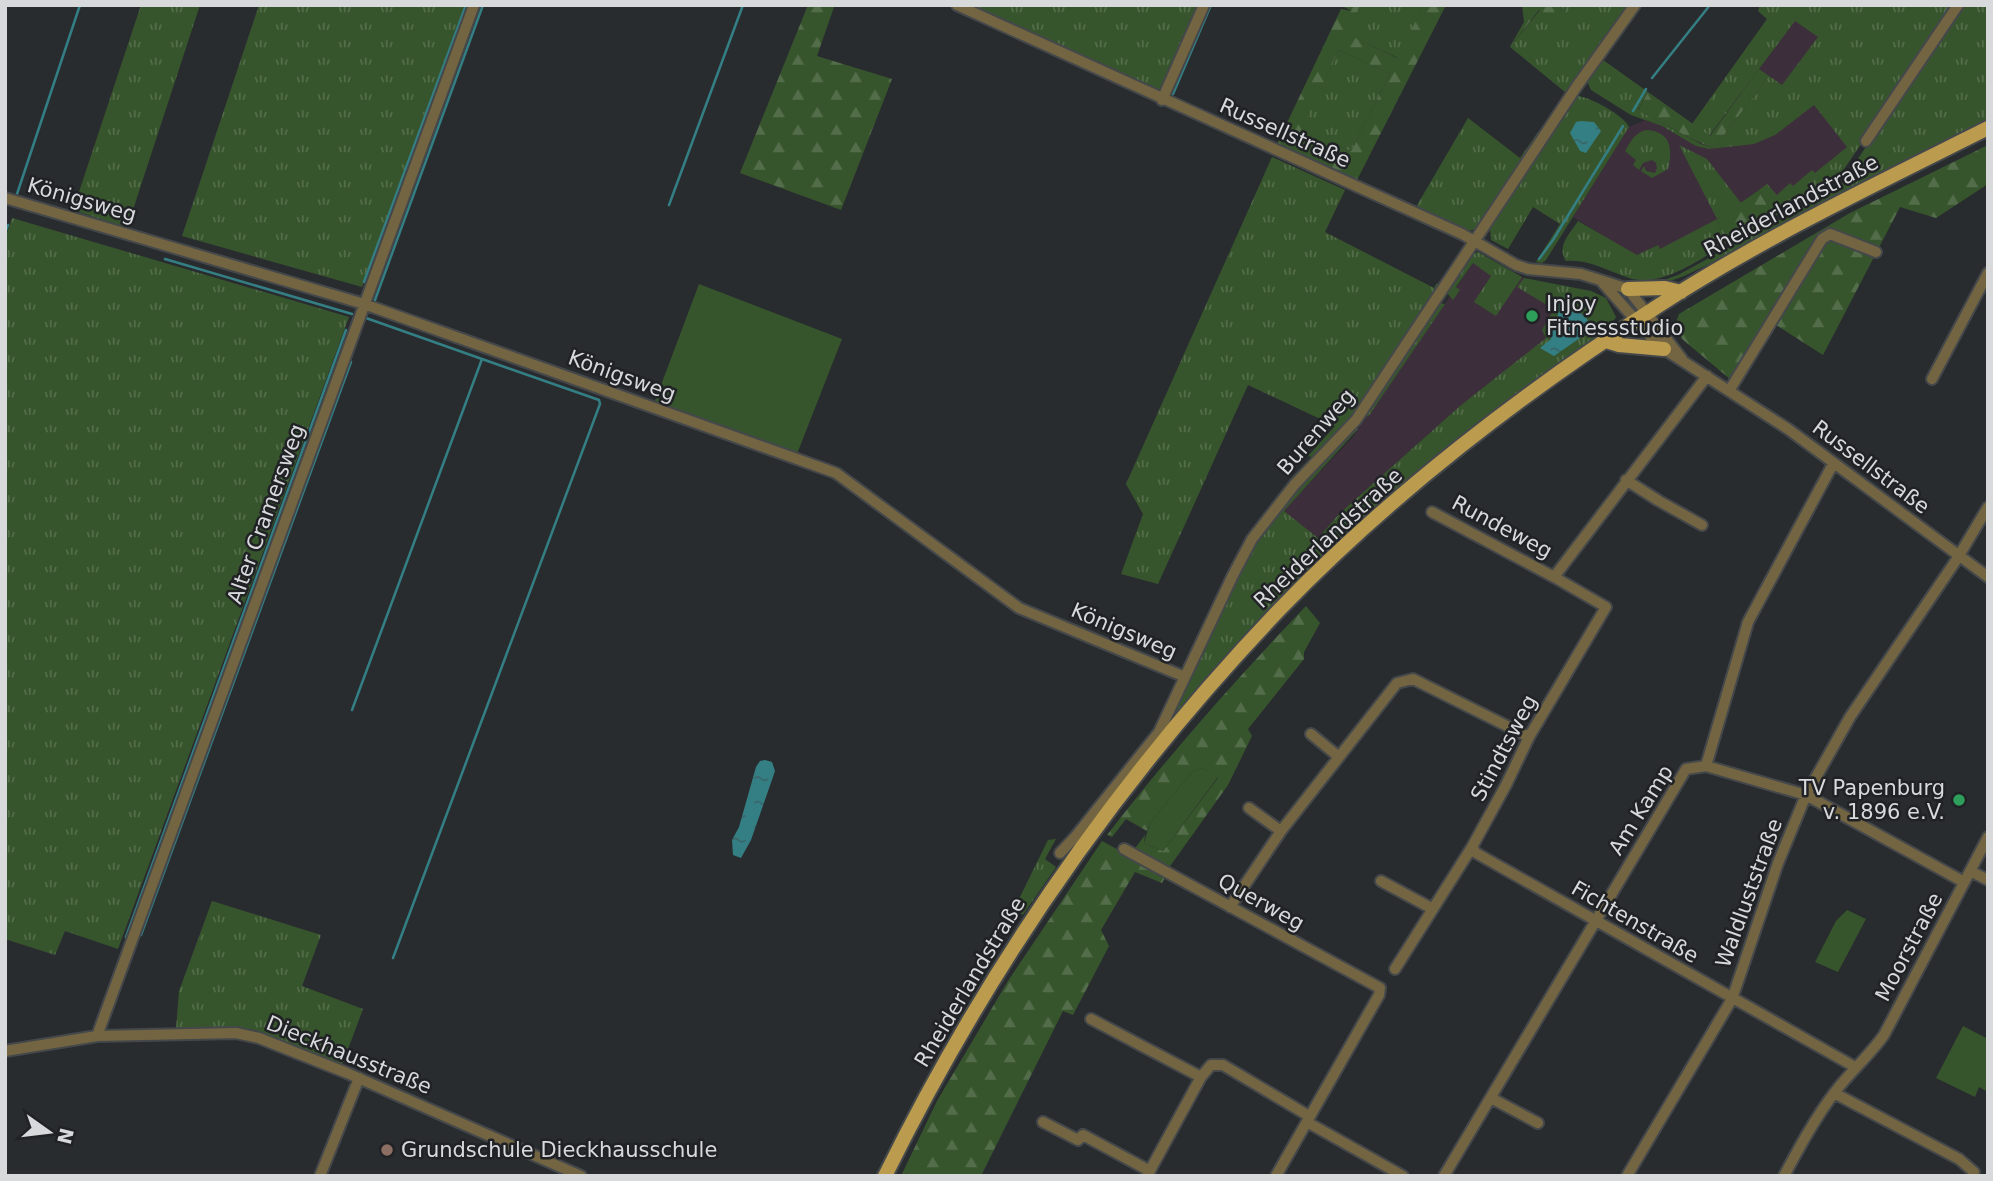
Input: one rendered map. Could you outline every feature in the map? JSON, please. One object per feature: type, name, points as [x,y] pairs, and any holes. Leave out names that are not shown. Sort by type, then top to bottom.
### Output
[{"type":"main road","name":"Rheiderlandstraße","points":[[885,1176],[917,1111],[1016,943],[1079,849],[1132,778],[1191,707],[1282,607],[1404,495],[1490,424],[1641,317],[1810,216],[1988,128]]},
{"type":"main road","points":[[1629,289],[1665,288],[1681,292]]},
{"type":"main road","points":[[1606,341],[1619,345],[1664,349]]},
{"type":"street","name":"Alter Cramersweg","points":[[96,1036],[474,5]]},
{"type":"street","name":"Russellstraße","points":[[957,5],[1474,241],[1516,265],[1528,269],[1581,274],[1629,289],[1641,317],[1664,349],[1788,429],[1988,577]]},
{"type":"street","points":[[1162,100],[1204,5]]},
{"type":"street","name":"Burenweg","points":[[1060,853],[1159,732],[1252,539],[1296,484],[1356,421],[1577,86],[1635,5]]},
{"type":"street","points":[[1866,141],[1958,5]]},
{"type":"street","name":"Königsweg","points":[[5,198],[363,303],[836,472],[1019,608],[1185,677]]},
{"type":"street","points":[[1729,391],[1822,239],[1830,234],[1876,252]]},
{"type":"street","points":[[1931,379],[1988,273]]},
{"type":"street","name":"Russellstraße","points":[[1600,280],[1682,359]]},
{"type":"street","name":"Rundeweg","points":[[1554,577],[1707,376]]},
{"type":"street","name":"Am Kamp","points":[[1444,1176],[1686,768],[1706,766],[1748,622],[1833,464]]},
{"type":"street","points":[[1626,480],[1702,525]]},
{"type":"street","name":"Waldluststraße","points":[[1627,1176],[1732,999],[1778,863],[1806,795],[1850,717],[1988,508]]},
{"type":"street","name":"Rundeweg","points":[[1432,512],[1604,604]]},
{"type":"street","name":"Stindtsweg","points":[[1395,969],[1472,847],[1529,737],[1606,607],[1604,604]]},
{"type":"street","points":[[1230,907],[1281,831],[1397,683],[1413,679],[1529,737]]},
{"type":"street","points":[[1311,734],[1339,757]]},
{"type":"street","points":[[1706,766],[1806,795],[1964,882]]},
{"type":"street","points":[[1249,808],[1281,831]]},
{"type":"street","name":"Moorstraße","points":[[1784,1176],[1834,1093],[1884,1035],[1988,837]]},
{"type":"street","name":"Fichtenstraße","points":[[1472,847],[1476,853],[1595,922],[1855,1068]]},
{"type":"street","name":"Querweg","points":[[1124,849],[1380,988],[1379,995],[1308,1119]]},
{"type":"street","points":[[1970,871],[1988,880]]},
{"type":"street","points":[[1381,881],[1433,909]]},
{"type":"street","points":[[1091,1019],[1201,1077]]},
{"type":"street","name":"Dieckhausstraße","points":[[5,1051],[96,1036],[236,1033],[259,1038],[359,1078],[581,1176]]},
{"type":"street","points":[[1043,1122],[1078,1140],[1083,1135],[1149,1173],[1201,1077],[1211,1065],[1223,1065],[1403,1176]]},
{"type":"street","points":[[320,1176],[359,1078]]},
{"type":"street","points":[[1834,1093],[1959,1159],[1974,1172]]},
{"type":"street","points":[[1492,1098],[1538,1123]]},
{"type":"street","points":[[1276,1176],[1308,1119]]},
{"type":"shaded area","points":[[1795,20],[1896,92],[1836,181],[1775,216],[1759,190],[1717,219],[1660,250],[1657,245],[1637,256],[1573,217],[1629,127],[1645,120],[1662,126],[1697,146],[1710,136]]},
{"type":"shaded area","points":[[1482,255],[1524,278],[1596,303],[1460,406],[1340,513],[1318,538],[1283,511],[1352,438],[1476,259]]},
{"type":"green space","points":[[141,5],[200,5],[127,228],[73,210]]},
{"type":"green space","points":[[259,5],[465,5],[362,287],[182,236]]},
{"type":"green space","points":[[808,5],[834,7],[817,56],[892,79],[841,210],[740,173]]},
{"type":"green space","points":[[963,5],[1199,5],[1161,91]]},
{"type":"green space","points":[[1340,5],[1360,5],[1347,34],[1397,58],[1424,5],[1446,5],[1357,180],[1277,144],[1341,9],[1352,11]],"holes":[[[1339,50],[1390,74],[1351,151],[1300,132]]]},
{"type":"green space","points":[[1360,5],[1424,5],[1398,58],[1346,34]]},
{"type":"green space","points":[[1522,5],[1559,5],[1565,11],[1558,21],[1539,10],[1510,47],[1524,22]]},
{"type":"green space","points":[[1559,5],[1630,5],[1570,92],[1565,92],[1510,47],[1540,10],[1565,11]]},
{"type":"green space","points":[[1760,5],[1955,5],[1836,181],[1775,216],[1759,190],[1767,184],[1777,195],[1790,183],[1793,186],[1812,170],[1815,173],[1847,147],[1814,105],[1775,135],[1754,144],[1709,149],[1696,146],[1662,126],[1631,115],[1591,90],[1587,81],[1602,56],[1604,57],[1603,60],[1648,92],[1638,110],[1701,144],[1714,148],[1769,76],[1782,85],[1818,37],[1795,21],[1709,136],[1692,124],[1767,19],[1758,11]]},
{"type":"green space","points":[[1960,5],[1988,5],[1988,120],[1730,254],[1659,285],[1658,282],[1678,275],[1842,183]]},
{"type":"green space","points":[[1339,50],[1390,74],[1351,151],[1299,133]]},
{"type":"green space","points":[[1759,69],[1769,76],[1714,148],[1638,111],[1648,92],[1710,136]]},
{"type":"green space","points":[[1578,96],[1606,108],[1629,127],[1546,260],[1542,263],[1536,262],[1560,224],[1533,207],[1508,249],[1491,240],[1490,229]]},
{"type":"green space","points":[[1468,118],[1520,158],[1538,132],[1539,136],[1478,228],[1469,231],[1416,207]]},
{"type":"green space","points":[[1647,130],[1661,134],[1670,148],[1668,169],[1652,178],[1641,171],[1644,166],[1646,171],[1655,173],[1656,163],[1652,160],[1643,163],[1639,170],[1633,165],[1636,160],[1625,151],[1636,135]]},
{"type":"green space","points":[[1679,145],[1707,159],[1741,203],[1717,219]]},
{"type":"green space","points":[[1988,145],[1988,184],[1936,218],[1900,207],[1823,355],[1773,323],[1736,384],[1682,339],[1675,325],[1679,314],[1850,213]]},
{"type":"green space","points":[[1272,157],[1345,190],[1325,232],[1434,288],[1437,283],[1440,285],[1346,427],[1316,458],[1308,456],[1335,426],[1248,385],[1158,584],[1121,574],[1143,514],[1126,484]]},
{"type":"green space","points":[[1759,190],[1775,216],[1726,244],[1717,219]]},
{"type":"green space","points":[[12,218],[349,317],[118,949],[65,931],[55,955],[5,939],[5,239]]},
{"type":"green space","points":[[1717,219],[1726,244],[1668,276],[1642,280],[1629,278],[1591,264],[1566,261],[1563,256],[1565,240],[1578,221],[1637,255],[1658,245],[1660,249]]},
{"type":"green space","points":[[1478,252],[1522,277],[1496,316],[1474,302],[1491,276],[1473,263],[1456,287],[1460,290],[1453,300],[1447,293],[1473,254]]},
{"type":"green space","points":[[1524,278],[1591,291],[1606,298],[1616,317],[1609,328],[1512,397],[1310,574],[1051,881],[1074,846],[1164,730],[1254,542],[1285,501],[1354,428],[1358,429],[1284,511],[1318,538],[1340,513],[1460,406],[1546,338],[1542,330],[1554,309],[1517,287]]},
{"type":"green space","points":[[699,284],[842,339],[797,454],[655,401]]},
{"type":"green space","points":[[1439,303],[1445,304],[1368,417],[1365,413]]},
{"type":"green space","points":[[1306,606],[1320,623],[1304,652],[1304,659],[1248,729],[1252,736],[1228,785],[1168,869],[1133,851],[1145,835],[1144,843],[1163,851],[1218,778],[1203,768],[1193,771],[1150,823],[1147,831],[1126,819],[1112,837],[1107,835],[1204,718]]},
{"type":"green space","points":[[1203,768],[1218,777],[1163,851],[1144,843],[1150,823],[1193,771]]},
{"type":"green space","points":[[1056,839],[1045,859],[1056,867],[1023,915],[1014,909],[1048,840]]},
{"type":"green space","points":[[1102,841],[1166,876],[1162,883],[1135,872],[1101,930],[1109,946],[1073,1015],[1063,1011],[981,1176],[901,1176],[937,1101],[1008,981]]},
{"type":"green space","points":[[212,901],[321,935],[302,986],[363,1009],[342,1065],[255,1030],[218,1027],[176,1029],[179,991]]},
{"type":"green space","points":[[1847,910],[1866,919],[1838,972],[1815,962],[1836,921]]},
{"type":"green space","points":[[1963,1026],[1988,1039],[1988,1092],[1979,1087],[1975,1097],[1936,1078]]},
{"type":"water","points":[[1576,122],[1594,122],[1601,131],[1586,153],[1580,151],[1570,133]]},
{"type":"water","points":[[1559,302],[1584,316],[1590,324],[1590,331],[1554,356],[1540,348],[1551,339],[1559,312]]},
{"type":"water","points":[[760,761],[772,762],[775,771],[751,840],[741,858],[733,855],[732,840],[739,827],[756,767]]},
{"type":"waterway","points":[[17,194],[80,5]]},
{"type":"waterway","points":[[364,282],[466,5]]},
{"type":"waterway","points":[[375,300],[483,5]]},
{"type":"waterway","points":[[669,205],[743,5]]},
{"type":"waterway","points":[[1173,94],[1211,5]]},
{"type":"waterway","points":[[1652,78],[1710,5]]},
{"type":"waterway","points":[[1943,17],[1951,5]]},
{"type":"waterway","points":[[1889,98],[1930,37]]},
{"type":"waterway","points":[[1633,111],[1646,89]]},
{"type":"waterway","points":[[1539,259],[1623,126]]},
{"type":"waterway","points":[[5,233],[8,225]]},
{"type":"waterway","points":[[165,259],[352,314]]},
{"type":"waterway","points":[[352,710],[482,359],[366,318]]},
{"type":"waterway","points":[[126,937],[346,330]]},
{"type":"waterway","points":[[393,958],[600,404],[599,400],[482,359]]},
{"type":"waterway","points":[[141,935],[351,362]]},
{"type":"waterway","points":[[1322,543],[1391,477]]},
{"type":"place","name":"Injoy Fitnessstudio","points":[[1532,316]]},
{"type":"place","name":"TV Papenburg v. 1896 e.V.","points":[[1959,800]]},
{"type":"place","name":"Grundschule Dieckhausschule","points":[[387,1150]]}]
